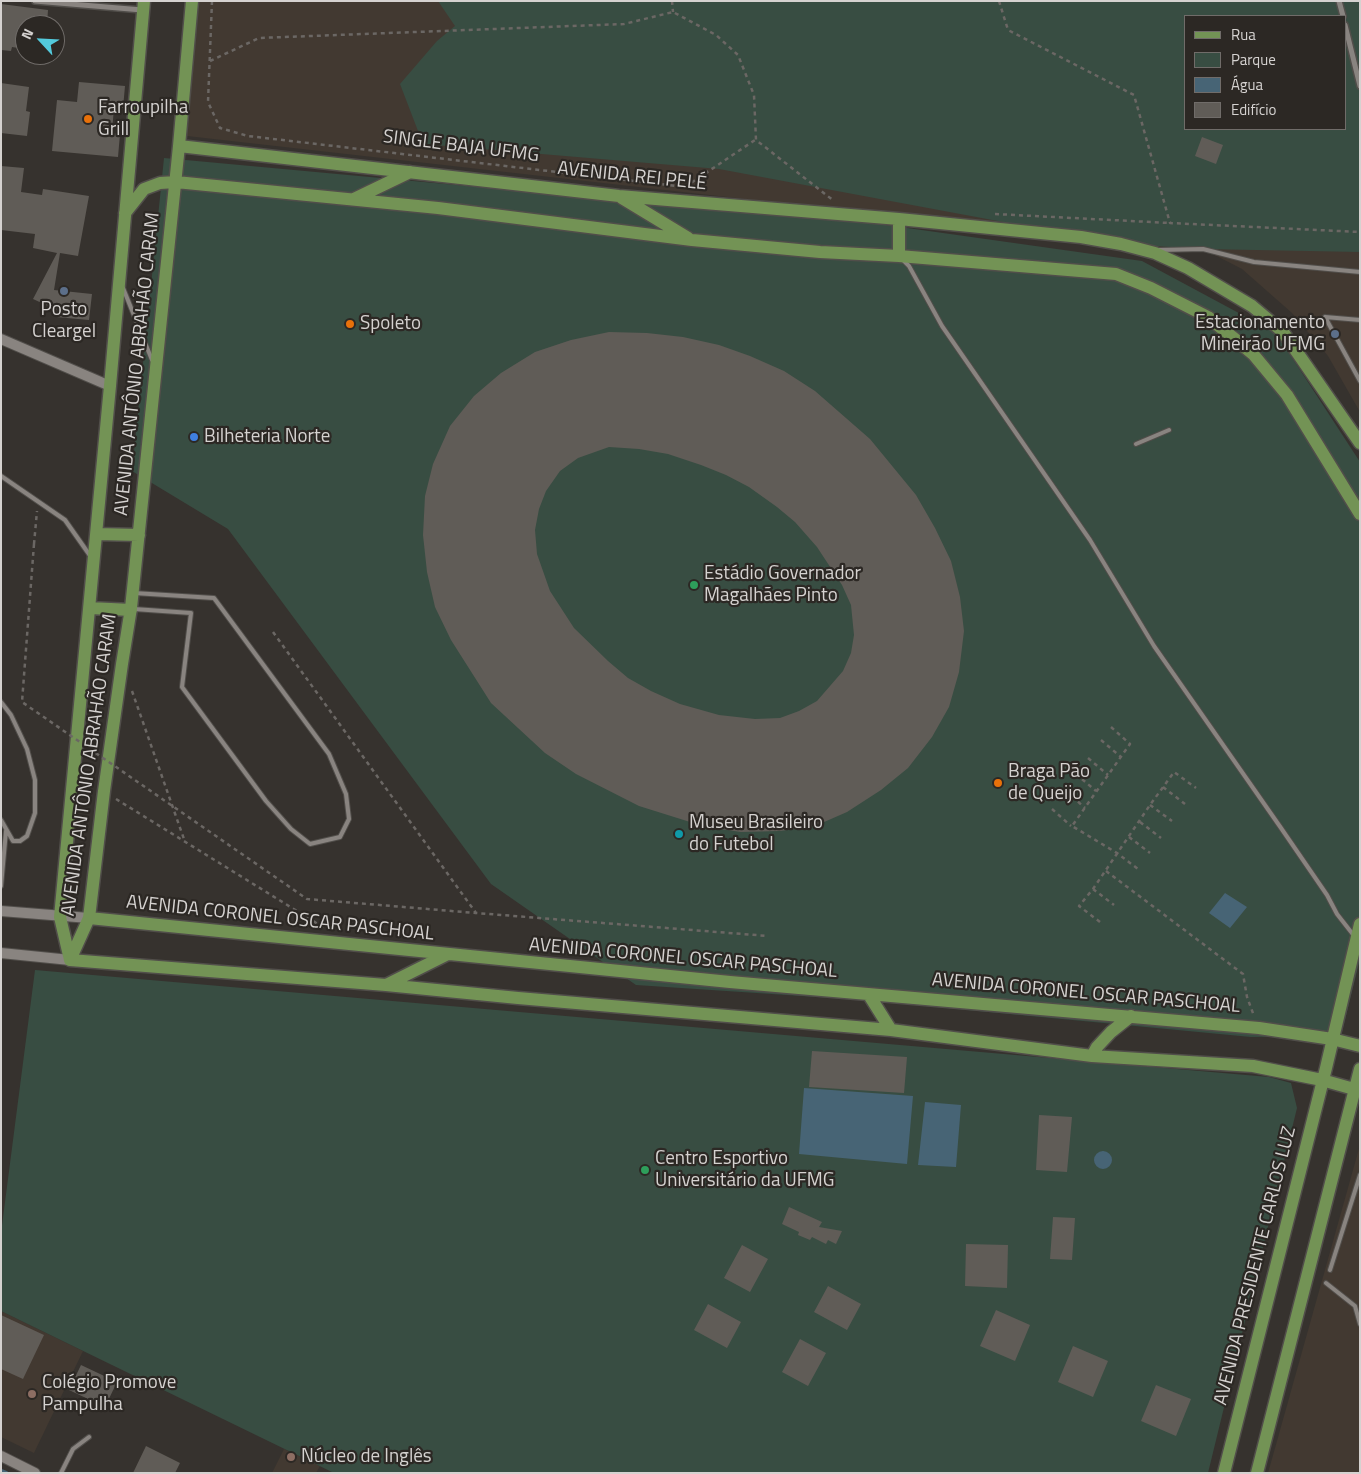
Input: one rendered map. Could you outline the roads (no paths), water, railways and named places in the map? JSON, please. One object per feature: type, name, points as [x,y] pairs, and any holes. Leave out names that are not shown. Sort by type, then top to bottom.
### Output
[{"type":"main road","name":"AVENIDA ANTÔNIO ABRAHÃO CARAM","points":[[70,960],[89,918],[104,791],[131,609],[176,182],[192,1]]},
{"type":"main road","name":"AVENIDA ANTÔNIO ABRAHÃO CARAM","points":[[70,960],[60,917],[97,534],[143,5]]},
{"type":"main road","name":"AVENIDA REI PELÉ","points":[[179,146],[619,196],[899,219],[1081,237],[1144,250]]},
{"type":"main road","points":[[353,199],[410,172]]},
{"type":"main road","points":[[125,213],[144,189],[160,182],[176,182],[448,209],[692,240],[820,252],[899,256],[1116,274],[1151,288],[1208,317],[1253,354],[1287,395],[1360,514]]},
{"type":"main road","points":[[619,196],[692,240]]},
{"type":"main road","points":[[899,219],[899,256]]},
{"type":"main road","points":[[1144,250],[1188,268],[1252,306],[1283,332],[1360,442]]},
{"type":"main road","points":[[97,534],[139,535]]},
{"type":"main road","points":[[90,608],[131,609]]},
{"type":"main road","name":"AVENIDA CORONEL OSCAR PASCHOAL","points":[[89,918],[446,955],[869,995],[1259,1028],[1332,1039],[1360,1046]]},
{"type":"main road","name":"AVENIDA PRESIDENTE CARLOS LUZ","points":[[1224,1473],[1360,924]]},
{"type":"main road","points":[[386,985],[446,955]]},
{"type":"main road","points":[[70,960],[386,985],[891,1030],[1092,1056],[1253,1066],[1324,1074],[1354,1089]]},
{"type":"main road","points":[[869,995],[891,1030]]},
{"type":"main road","points":[[1092,1056],[1111,1032],[1131,1016]]},
{"type":"main road","points":[[1257,1473],[1359,1071]]},
{"type":"street","points":[[35,1],[143,5]]},
{"type":"street","points":[[1339,1],[1342,15]]},
{"type":"street","points":[[1346,29],[1360,86]]},
{"type":"street","points":[[1,339],[110,386]]},
{"type":"street","name":"AVENIDA CORONEL OSCAR PASCHOAL","points":[[1,911],[89,918]]},
{"type":"street","points":[[1,953],[70,960]]},
{"type":"street","points":[[1,1456],[35,1473]]},
{"type":"lane","points":[[1144,250],[1203,249],[1254,262],[1360,272]]},
{"type":"lane","points":[[899,256],[909,266],[942,326],[1090,540],[1154,646],[1287,835],[1327,895],[1337,914],[1356,939]]},
{"type":"lane","points":[[119,279],[156,369]]},
{"type":"lane","points":[[1360,320],[1325,317],[1360,381]]},
{"type":"lane","points":[[1136,444],[1168,430]]},
{"type":"lane","points":[[1,476],[65,520],[94,562]]},
{"type":"lane","points":[[131,609],[190,613],[182,688],[266,801],[291,829],[310,844],[340,837],[349,820],[346,794],[329,754],[214,598],[133,592]]},
{"type":"lane","points":[[1,702],[10,715],[27,749],[35,780],[35,812],[27,836],[20,841],[13,841],[1,820]]},
{"type":"lane","points":[[1,886],[6,830]]},
{"type":"lane","points":[[1330,1270],[1360,1175]]},
{"type":"lane","points":[[1326,1283],[1355,1306],[1360,1324]]},
{"type":"lane","points":[[61,1473],[74,1449],[89,1437]]},
{"type":"water","points":[[1225,893],[1247,907],[1230,928],[1209,913]]},
{"type":"water","points":[[804,1088],[913,1096],[907,1164],[799,1154]]},
{"type":"water","points":[[925,1102],[961,1105],[956,1167],[918,1165]]},
{"type":"water","points":[[1099,1151],[1107,1151],[1112,1156],[1110,1167],[1099,1169],[1094,1164],[1094,1156]]},
{"type":"waterway","points":[[1,1471],[6,1473]]},
{"type":"place","name":"Farroupilha Grill","points":[[88,119]]},
{"type":"place","name":"Posto Cleargel","points":[[64,291]]},
{"type":"place","name":"Spoleto","points":[[350,324]]},
{"type":"place","name":"Estacionamento Mineirão UFMG","points":[[1335,334]]},
{"type":"place","name":"Bilheteria Norte","points":[[194,437]]},
{"type":"place","name":"Estádio Governador Magalhães Pinto","points":[[694,585]]},
{"type":"place","name":"Braga Pão de Queijo","points":[[998,783]]},
{"type":"place","name":"Museu Brasileiro do Futebol","points":[[679,834]]},
{"type":"place","name":"Centro Esportivo Universitário da UFMG","points":[[645,1170]]},
{"type":"place","name":"Colégio Promove Pampulha","points":[[32,1394]]},
{"type":"place","name":"Núcleo de Inglês","points":[[291,1457]]}]
